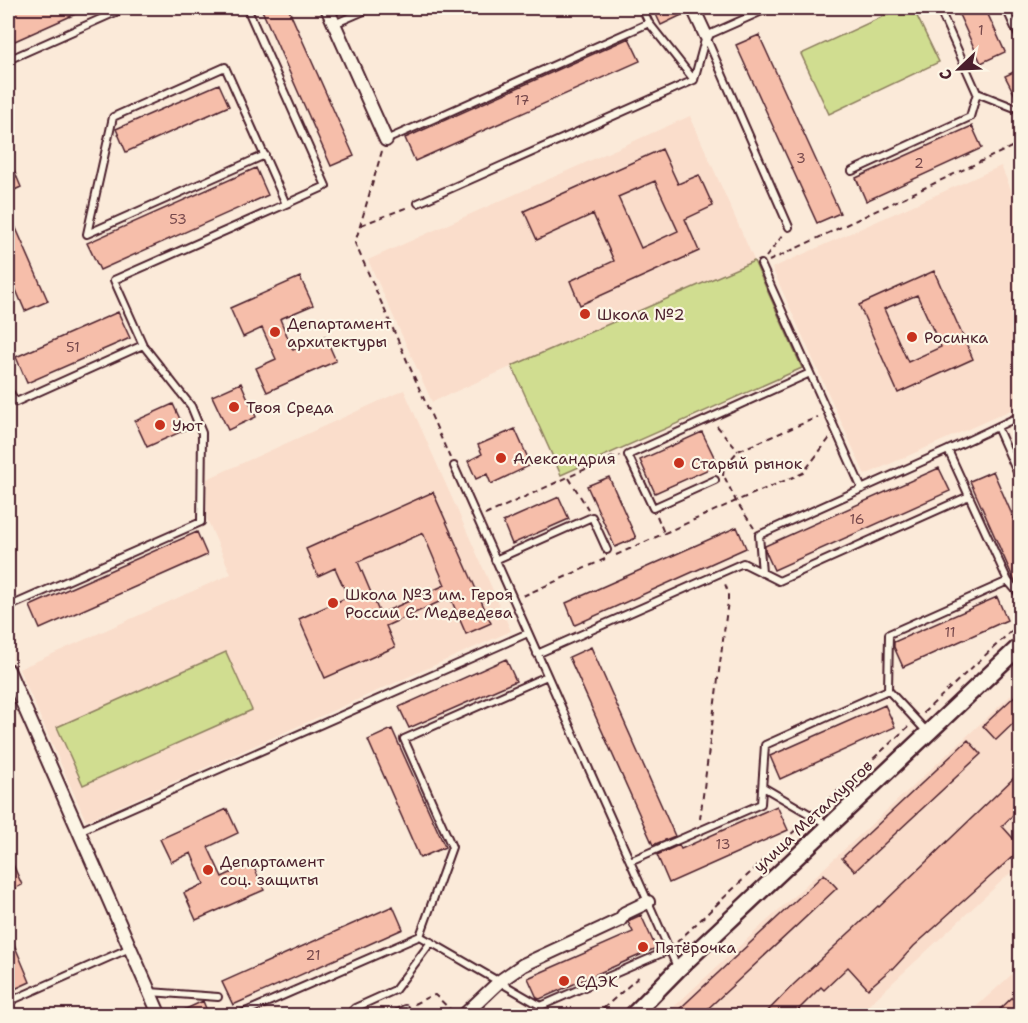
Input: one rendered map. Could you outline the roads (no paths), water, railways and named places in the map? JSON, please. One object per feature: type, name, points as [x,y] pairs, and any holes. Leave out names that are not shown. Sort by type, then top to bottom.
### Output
[{"type":"street","points":[[327,8],[386,140]]},
{"type":"street","points":[[693,8],[706,36]]},
{"type":"street","name":"улица Металлургов","points":[[632,1016],[829,825],[1020,646]]},
{"type":"street","points":[[8,670],[160,1016]]},
{"type":"street","points":[[463,1016],[500,981],[524,965],[620,921],[625,913],[648,902]]},
{"type":"lane","points":[[8,60],[125,8]]},
{"type":"lane","points":[[8,607],[201,522],[202,433],[192,406],[143,345],[114,280],[326,186],[247,8]]},
{"type":"lane","points":[[334,24],[371,8]]},
{"type":"lane","points":[[642,8],[649,23],[694,80]]},
{"type":"lane","points":[[706,36],[769,8]]},
{"type":"lane","points":[[852,171],[970,117],[977,93],[939,8]]},
{"type":"lane","points":[[1006,8],[1020,39]]},
{"type":"lane","points":[[386,140],[649,23]]},
{"type":"lane","points":[[694,80],[706,36]]},
{"type":"lane","points":[[706,36],[789,227]]},
{"type":"lane","points":[[265,155],[87,234],[113,117],[225,67],[265,155],[286,204]]},
{"type":"lane","points":[[418,203],[694,80]]},
{"type":"lane","points":[[977,93],[1020,110]]},
{"type":"lane","points":[[761,264],[862,489]]},
{"type":"lane","points":[[8,310],[10,316],[8,317]]},
{"type":"lane","points":[[8,390],[16,402],[143,345]]},
{"type":"lane","points":[[715,480],[653,508],[628,455],[810,373]]},
{"type":"lane","points":[[762,573],[759,535],[1020,416]]},
{"type":"lane","points":[[997,427],[1017,472],[1020,471]]},
{"type":"lane","points":[[948,450],[1008,581],[1020,595]]},
{"type":"lane","points":[[454,466],[678,969]]},
{"type":"lane","points":[[537,654],[743,563],[779,581],[969,496]]},
{"type":"lane","points":[[495,560],[592,516],[607,550]]},
{"type":"lane","points":[[928,732],[888,690],[889,634],[1008,581]]},
{"type":"lane","points":[[79,832],[528,633]]},
{"type":"lane","points":[[237,1016],[420,936],[452,848],[404,739],[547,676]]},
{"type":"lane","points":[[630,861],[761,804],[765,745],[888,690]]},
{"type":"lane","points":[[763,787],[829,825]]},
{"type":"lane","points":[[420,936],[541,1006],[669,950]]},
{"type":"lane","points":[[352,1016],[355,1008],[394,990],[432,942]]},
{"type":"lane","points":[[8,1002],[130,948]]},
{"type":"lane","points":[[149,992],[219,997]]},
{"type":"lane","points":[[392,1016],[405,1009]]},
{"type":"place","name":"Школа №2","points":[[585,314]]},
{"type":"place","name":"Департамент архитектуры","points":[[275,332]]},
{"type":"place","name":"Росинка","points":[[912,337]]},
{"type":"place","name":"Твоя Среда","points":[[234,407]]},
{"type":"place","name":"Уют","points":[[160,425]]},
{"type":"place","name":"Александрия","points":[[501,458]]},
{"type":"place","name":"Старый рынок","points":[[679,463]]},
{"type":"place","name":"Школа №3 им. Героя России С. Медведева","points":[[333,603]]},
{"type":"place","name":"Департамент соц. защиты","points":[[208,870]]},
{"type":"place","name":"Пятёрочка","points":[[643,947]]},
{"type":"place","name":"СДЭК","points":[[564,981]]}]
